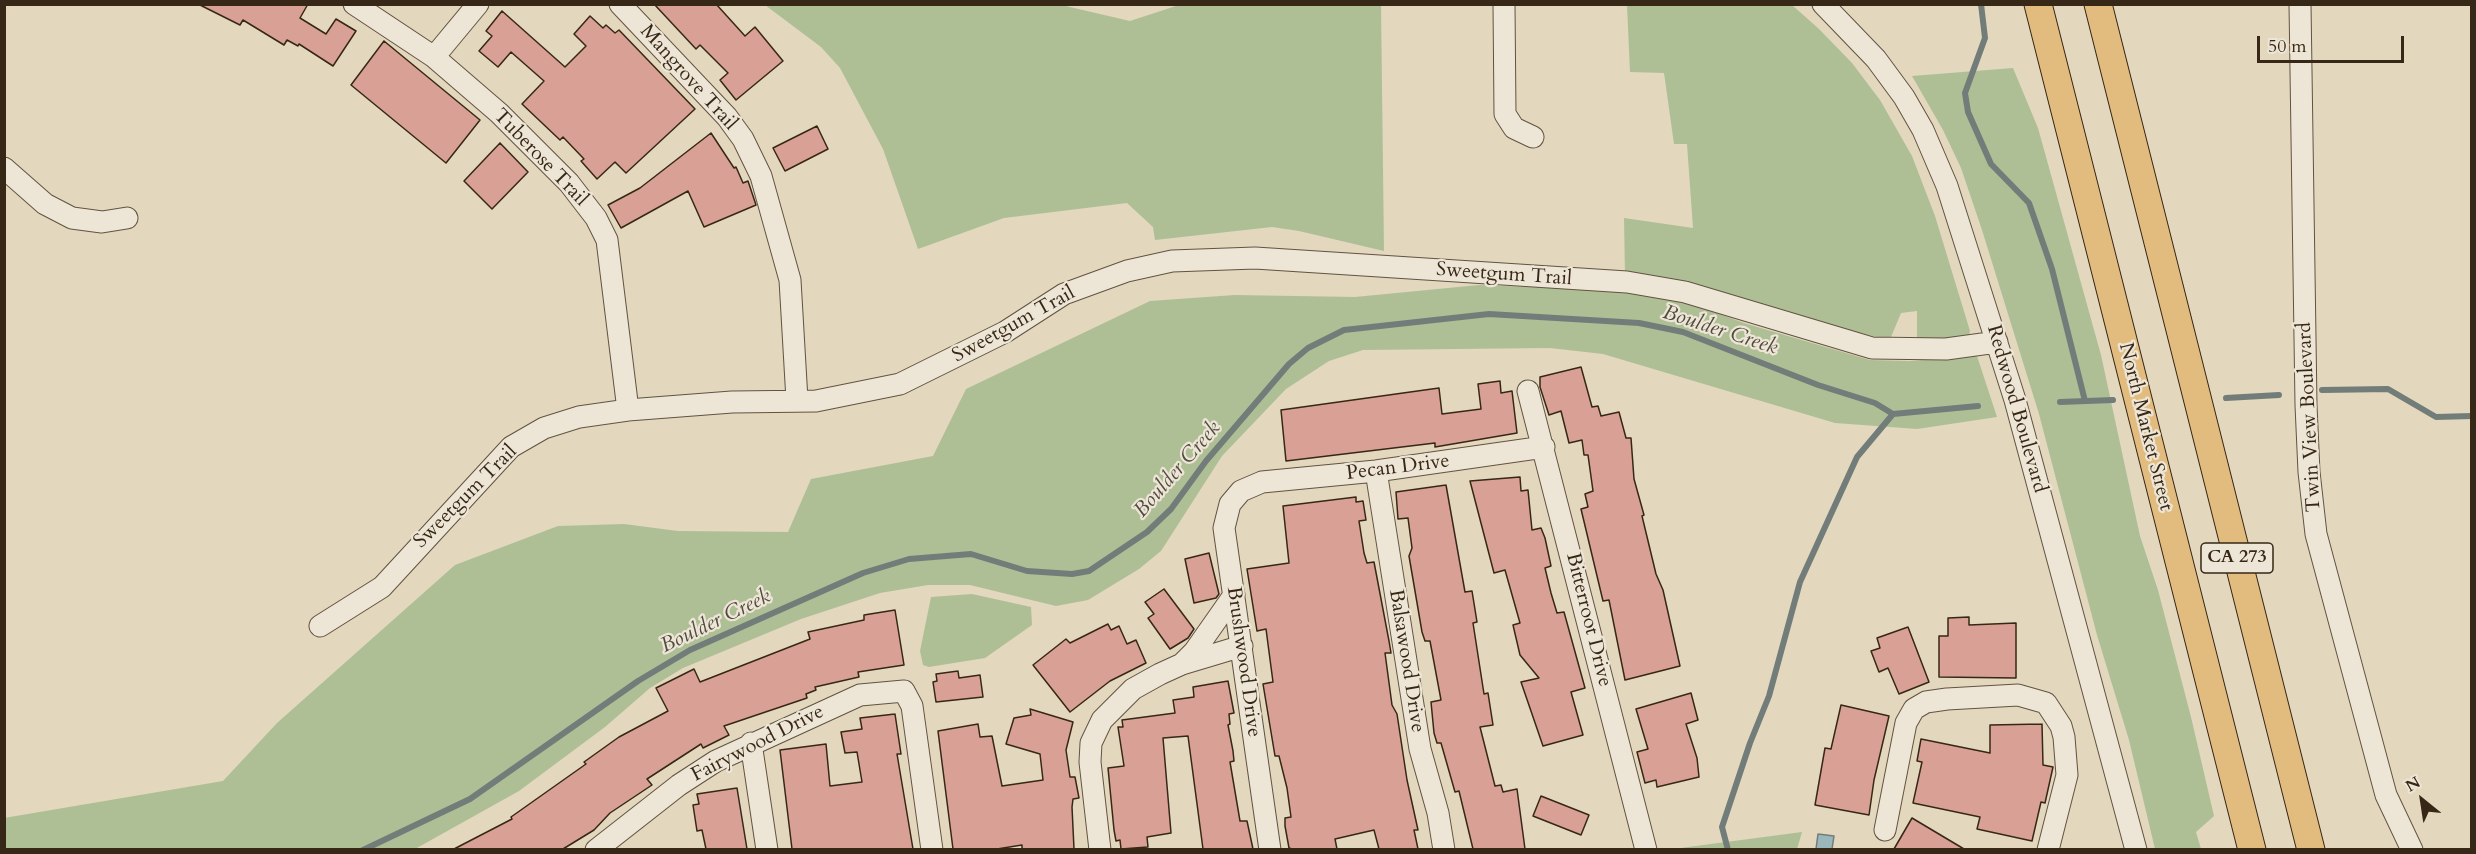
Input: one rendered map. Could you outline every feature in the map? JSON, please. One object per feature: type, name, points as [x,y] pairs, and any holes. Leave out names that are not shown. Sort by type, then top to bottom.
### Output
[{"type":"main road","name":"North Market Street","points":[[2038,4],[2252,849]]},
{"type":"main road","name":"CA 273","points":[[2098,4],[2311,849]]},
{"type":"street","name":"Tuberose Trail","points":[[354,4],[434,57],[531,144],[569,183],[596,218],[607,240],[628,410]]},
{"type":"street","points":[[434,57],[478,4]]},
{"type":"street","name":"Mangrove Trail","points":[[620,4],[727,117],[742,139],[761,176],[790,280],[797,400]]},
{"type":"street","points":[[1504,4],[1505,114],[1514,128],[1533,137]]},
{"type":"street","name":"Redwood Boulevard","points":[[1823,4],[1876,59],[1904,97],[1923,130],[1947,186],[1997,342],[2136,849]]},
{"type":"street","name":"Twin View Boulevard","points":[[2300,4],[2306,405],[2309,472],[2316,534],[2386,795],[2412,849]]},
{"type":"street","points":[[4,168],[45,204],[72,219],[102,222],[127,218]]},
{"type":"street","name":"Sweetgum Trail","points":[[320,626],[382,587],[511,447],[544,428],[570,420],[628,410],[732,402],[816,401],[900,384],[1005,332],[1064,294],[1127,271],[1172,261],[1256,258],[1627,282],[1685,292],[1872,348],[1946,349],[1997,342]]},
{"type":"street","name":"Bitterroot Drive","points":[[1528,391],[1646,849]]},
{"type":"street","name":"Pecan Drive","points":[[1251,485],[1376,471],[1544,447]]},
{"type":"street","name":"Balsawood Drive","points":[[1376,471],[1420,749],[1438,813],[1444,849]]},
{"type":"street","name":"Brushwood Drive","points":[[1251,485],[1234,498],[1224,520],[1270,849]]},
{"type":"street","points":[[1182,664],[1194,652],[1234,595]]},
{"type":"street","points":[[1100,849],[1090,762],[1092,743],[1102,720],[1133,689],[1182,664],[1242,646]]},
{"type":"street","name":"Fairywood Drive","points":[[600,848],[679,785],[751,744],[860,695],[904,691],[912,706],[932,849]]},
{"type":"street","points":[[1885,830],[1906,723],[1914,709],[1926,702],[1947,699],[2018,695],[2046,703],[2061,726],[2064,737],[2067,775],[2048,849]]},
{"type":"street","points":[[751,744],[767,849]]},
{"type":"green space","points":[[1057,4],[1130,21],[1179,5],[1381,5],[1384,251],[1272,227],[1155,240],[1153,227],[1127,203],[1004,218],[918,249],[883,149],[840,68],[821,47],[765,5]]},
{"type":"green space","points":[[1627,5],[1792,5],[1819,29],[1852,63],[1880,100],[1912,156],[1935,216],[1970,331],[1968,339],[1917,339],[1917,311],[1901,313],[1891,337],[1885,339],[1625,275],[1624,218],[1693,228],[1687,144],[1674,144],[1664,73],[1630,72]]},
{"type":"green space","points":[[2013,68],[2038,128],[2101,355],[2140,536],[2158,590],[2191,717],[2214,816],[2196,832],[2201,849],[2155,849],[2129,740],[2097,635],[2039,414],[1982,230],[1961,168],[1943,130],[1912,76]]},
{"type":"green space","points":[[1479,285],[1630,291],[1681,300],[1747,324],[1870,360],[1910,361],[1977,356],[1997,417],[1917,429],[1835,423],[1603,354],[1550,348],[1363,350],[1329,361],[1286,389],[1222,456],[1161,551],[1139,569],[1088,600],[1056,606],[970,585],[928,585],[880,593],[801,619],[683,668],[650,688],[605,727],[519,791],[415,849],[5,849],[4,818],[223,781],[277,723],[455,565],[558,526],[624,524],[678,531],[788,532],[811,479],[933,456],[966,389],[1150,301],[1235,295],[1355,297]]},
{"type":"green space","points":[[972,594],[1031,607],[1032,625],[985,658],[929,667],[923,665],[920,651],[931,597]]},
{"type":"green space","points":[[1802,832],[1797,849],[1673,849]]},
{"type":"water","points":[[1818,834],[1834,836],[1832,849],[1816,849]]},
{"type":"building","points":[[198,4],[308,4],[300,18],[326,34],[336,19],[356,31],[333,66],[299,44],[298,46],[287,40],[284,45],[243,20],[240,25]]},
{"type":"building","points":[[654,4],[716,4],[745,36],[755,27],[783,61],[736,100],[720,80],[728,73],[700,45],[696,49]]},
{"type":"building","points":[[502,11],[565,67],[586,46],[574,34],[590,16],[603,28],[606,25],[615,33],[619,30],[695,109],[626,173],[615,162],[597,179],[581,161],[584,159],[563,137],[560,140],[522,104],[544,81],[511,52],[498,67],[479,51],[492,36],[486,31]]},
{"type":"building","points":[[384,41],[480,120],[446,163],[351,85]]},
{"type":"building","points":[[817,126],[828,149],[785,171],[773,148]]},
{"type":"building","points":[[711,133],[734,168],[736,167],[743,183],[748,181],[756,205],[704,227],[688,191],[621,228],[608,205],[640,188]]},
{"type":"building","points":[[500,143],[528,172],[492,209],[464,181]]},
{"type":"building","points":[[1581,367],[1592,407],[1598,406],[1601,416],[1619,412],[1626,438],[1631,438],[1634,479],[1680,666],[1625,680],[1609,600],[1603,601],[1581,509],[1588,507],[1585,494],[1593,491],[1588,455],[1584,455],[1582,440],[1569,443],[1561,411],[1549,415],[1540,387],[1540,377]]},
{"type":"building","points":[[1500,381],[1501,393],[1512,391],[1517,433],[1435,447],[1435,443],[1286,461],[1281,410],[1439,388],[1442,414],[1481,409],[1478,384]]},
{"type":"building","points":[[1520,477],[1521,491],[1528,490],[1532,530],[1541,528],[1545,538],[1551,566],[1545,568],[1551,593],[1557,613],[1564,612],[1585,688],[1571,692],[1583,735],[1543,746],[1521,682],[1539,678],[1520,655],[1513,625],[1520,623],[1505,570],[1494,573],[1470,481]]},
{"type":"building","points":[[1446,485],[1465,592],[1472,591],[1477,622],[1473,623],[1484,694],[1488,693],[1493,725],[1480,727],[1495,786],[1501,785],[1503,792],[1517,789],[1525,849],[1473,849],[1459,791],[1455,792],[1441,743],[1437,743],[1434,733],[1431,702],[1441,700],[1430,641],[1425,641],[1422,632],[1409,556],[1412,548],[1408,518],[1398,519],[1396,492]]},
{"type":"building","points":[[1356,497],[1356,502],[1363,501],[1366,520],[1359,521],[1364,553],[1367,563],[1374,562],[1389,641],[1391,653],[1385,653],[1392,705],[1397,714],[1407,780],[1418,830],[1414,830],[1418,849],[1379,849],[1374,830],[1335,839],[1337,849],[1292,849],[1289,848],[1285,826],[1285,818],[1291,817],[1287,788],[1279,756],[1275,756],[1263,684],[1273,682],[1266,629],[1257,631],[1247,569],[1289,563],[1283,506]]},
{"type":"building","points":[[1209,553],[1219,594],[1216,598],[1194,603],[1185,559]]},
{"type":"building","points":[[1164,589],[1194,629],[1188,638],[1170,649],[1148,618],[1154,614],[1145,602]]},
{"type":"building","points":[[895,610],[904,665],[858,672],[859,677],[815,687],[816,690],[806,694],[807,698],[724,726],[729,735],[703,748],[701,744],[647,779],[652,785],[610,813],[594,830],[563,849],[454,849],[512,819],[511,817],[586,764],[584,762],[619,737],[668,711],[656,688],[694,669],[700,682],[810,639],[808,632],[864,620],[864,615]]},
{"type":"building","points":[[1969,617],[1969,625],[2016,623],[2016,678],[1939,677],[1939,636],[1948,636],[1948,618]]},
{"type":"building","points":[[1108,624],[1111,630],[1119,626],[1127,644],[1136,640],[1146,663],[1110,681],[1070,712],[1033,665],[1066,639],[1070,643]]},
{"type":"building","points":[[1908,627],[1929,682],[1899,694],[1888,668],[1879,672],[1871,651],[1880,648],[1877,638]]},
{"type":"building","points":[[958,671],[959,678],[980,675],[983,697],[936,702],[933,682],[937,681],[936,674]]},
{"type":"building","points":[[1228,681],[1234,713],[1229,714],[1230,724],[1228,725],[1234,761],[1230,762],[1240,821],[1247,821],[1253,849],[1203,849],[1188,736],[1163,738],[1171,833],[1147,837],[1148,847],[1121,849],[1120,840],[1116,841],[1114,830],[1108,768],[1124,766],[1118,727],[1123,727],[1122,720],[1175,713],[1173,700],[1194,697],[1193,687]]},
{"type":"building","points":[[1691,693],[1698,720],[1686,724],[1697,758],[1699,777],[1657,787],[1656,780],[1645,783],[1637,752],[1648,749],[1636,709]]},
{"type":"building","points":[[1841,705],[1889,716],[1874,780],[1869,815],[1815,805],[1825,748],[1831,749]]},
{"type":"building","points":[[1030,709],[1073,722],[1066,750],[1070,777],[1075,777],[1079,798],[1073,799],[1072,807],[1074,849],[1022,849],[1022,845],[997,849],[953,849],[938,731],[978,724],[980,737],[992,736],[1002,786],[1043,780],[1040,754],[1006,744],[1014,718],[1031,715]]},
{"type":"building","points":[[895,714],[901,754],[897,754],[913,849],[792,849],[780,750],[826,744],[830,786],[862,782],[857,752],[845,753],[841,732],[862,729],[860,718]]},
{"type":"building","points":[[2042,724],[2043,765],[2053,767],[2045,803],[2041,802],[2032,841],[1977,829],[1980,817],[1913,803],[1922,762],[1917,761],[1921,739],[1990,753],[1990,725]]},
{"type":"building","points":[[737,788],[747,849],[706,849],[702,830],[697,831],[693,805],[699,804],[697,794]]},
{"type":"building","points":[[1541,796],[1589,815],[1581,835],[1533,816]]},
{"type":"building","points":[[1912,818],[1964,849],[1894,849]]},
{"type":"waterway","points":[[1981,4],[1985,38],[1965,93],[1968,112],[1991,164],[2029,203],[2052,269],[2085,401]]},
{"type":"waterway","name":"Boulder Creek","points":[[363,850],[470,799],[638,681],[690,650],[863,573],[909,559],[971,554],[1027,571],[1072,574],[1089,571],[1147,532],[1171,509],[1206,461],[1289,364],[1308,348],[1344,330],[1489,314],[1639,323],[1683,332],[1818,385],[1875,403],[1893,414],[1978,406]]},
{"type":"waterway","name":"Boulder Creek","points":[[2322,390],[2388,389],[2436,417],[2472,416]]},
{"type":"waterway","name":"Boulder Creek","points":[[2226,398],[2279,395]]},
{"type":"waterway","name":"Boulder Creek","points":[[2060,402],[2113,400]]},
{"type":"waterway","points":[[1728,850],[1722,827],[1750,743],[1769,696],[1800,582],[1857,457],[1893,414]]}]
